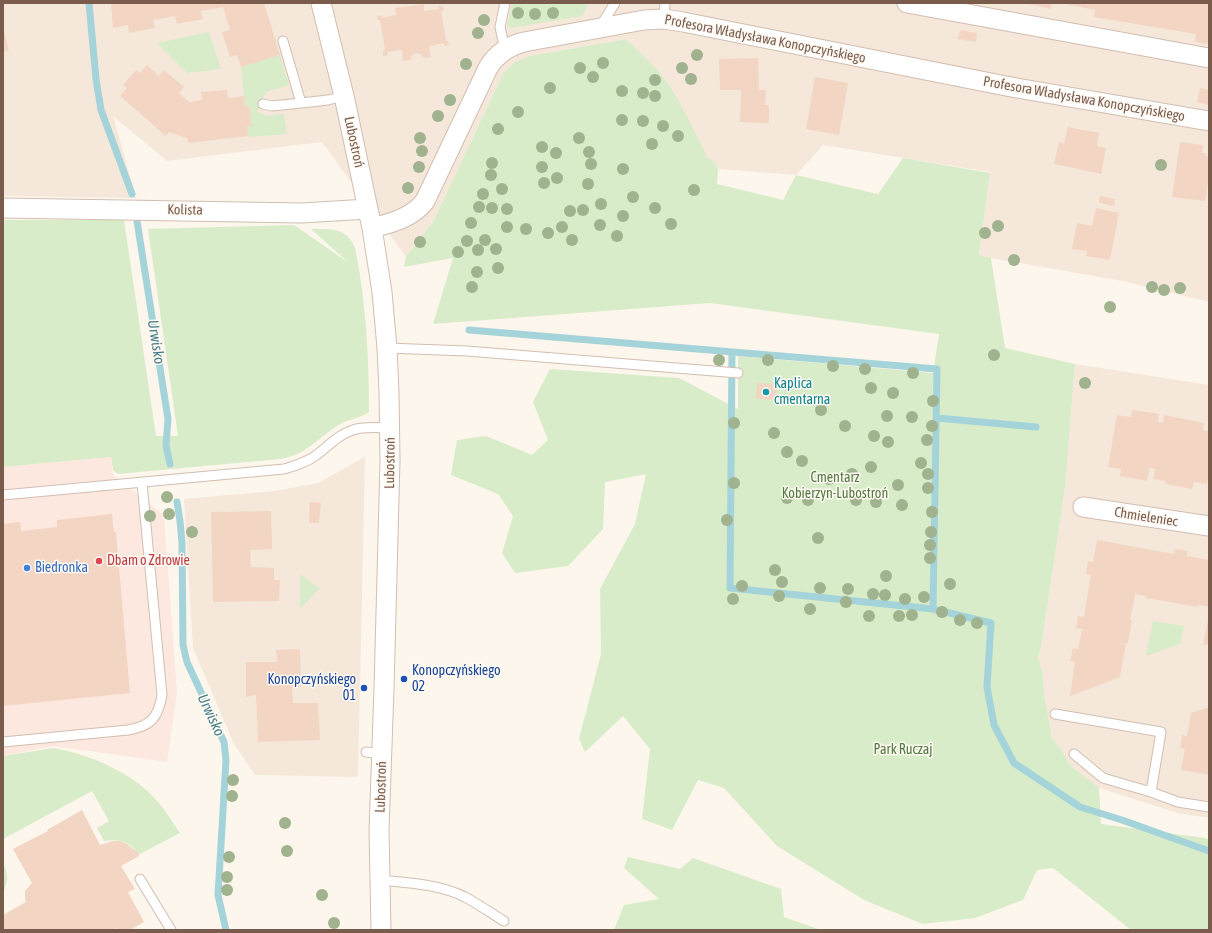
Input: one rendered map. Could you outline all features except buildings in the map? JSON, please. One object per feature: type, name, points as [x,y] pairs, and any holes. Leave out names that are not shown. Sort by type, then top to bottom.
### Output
[{"type":"street","name":"Lubostroń","points":[[321,3],[344,96],[372,228],[379,270],[388,348],[390,428],[389,532],[374,753],[379,831],[381,930]]},
{"type":"street","points":[[908,3],[1209,58]]},
{"type":"street","name":"Profesora Władysława Konopczyńskiego","points":[[372,228],[402,218],[415,210],[425,201],[488,68],[496,57],[510,46],[524,42],[644,20],[665,11],[683,22],[1011,87],[1209,121]]},
{"type":"street","name":"Kolista","points":[[3,208],[302,213],[368,209]]},
{"type":"street","name":"Chmieleniec","points":[[1083,507],[1209,526]]},
{"type":"lane","points":[[505,3],[500,28],[505,50]]},
{"type":"lane","points":[[599,28],[615,3]]},
{"type":"lane","points":[[283,41],[301,103]]},
{"type":"lane","points":[[262,104],[272,106],[328,100],[344,96]]},
{"type":"lane","points":[[388,348],[467,351],[738,374]]},
{"type":"lane","points":[[3,495],[142,483],[292,467],[316,455],[337,437],[348,431],[361,428],[390,428]]},
{"type":"lane","points":[[3,742],[128,730],[144,726],[155,717],[162,695],[142,483]]},
{"type":"lane","points":[[1055,714],[1161,732],[1151,792]]},
{"type":"lane","points":[[1074,754],[1103,778],[1151,792],[1178,802],[1209,807]]},
{"type":"lane","points":[[140,879],[171,930]]},
{"type":"lane","points":[[380,880],[424,885],[464,896],[504,922]]},
{"type":"shaded area","points":[[3,3],[1209,3],[1209,302],[1123,281],[979,255],[990,172],[823,145],[796,175],[719,169],[708,158],[682,106],[666,81],[626,39],[558,51],[503,74],[433,222],[406,257],[322,142],[167,161],[113,116],[136,198],[3,196]]},
{"type":"shaded area","points":[[1075,364],[1209,385],[1209,818],[1177,813],[1099,788],[1070,765],[1061,749],[1052,738],[1044,693],[1043,674],[1038,657],[1041,648],[1065,488]]},
{"type":"shaded area","points":[[111,457],[113,475],[164,515],[177,692],[167,762],[53,746],[3,756],[3,467]]},
{"type":"shaded area","points":[[365,457],[358,777],[255,775],[233,742],[193,648],[184,499],[274,491],[318,483]]},
{"type":"green space","points":[[512,3],[575,3],[588,5],[582,16],[511,28],[507,27]]},
{"type":"green space","points":[[209,32],[221,69],[187,73],[157,43]]},
{"type":"green space","name":"Park Ruczaj","points":[[626,39],[658,70],[673,91],[708,158],[717,166],[717,184],[783,200],[796,175],[878,194],[903,158],[990,173],[979,255],[991,258],[1005,348],[1075,364],[1065,488],[1041,648],[1038,657],[1043,674],[1044,693],[1052,738],[1061,749],[1070,765],[1099,788],[1101,824],[1205,838],[1209,840],[1209,930],[1131,930],[1053,868],[1037,870],[1023,900],[975,918],[923,924],[864,900],[777,846],[724,788],[698,780],[672,830],[642,819],[650,749],[623,716],[585,752],[579,739],[601,654],[600,589],[635,524],[646,474],[605,482],[603,529],[568,566],[515,573],[502,553],[513,516],[498,494],[451,475],[457,440],[486,436],[532,455],[548,440],[533,402],[550,369],[679,378],[738,409],[738,356],[933,373],[939,334],[710,303],[433,324],[453,258],[404,267],[406,257],[433,222],[503,74],[515,62],[530,56]]},
{"type":"green space","points":[[280,55],[289,85],[266,92],[257,112],[266,116],[284,114],[287,134],[250,137],[248,136],[247,126],[252,125],[249,106],[245,106],[241,67]]},
{"type":"green space","points":[[3,220],[124,220],[156,436],[178,436],[148,229],[294,225],[349,263],[311,229],[331,229],[343,233],[352,241],[355,248],[362,288],[367,350],[369,412],[341,424],[311,446],[297,454],[280,459],[118,474],[113,470],[111,457],[3,467]]},
{"type":"green space","points":[[300,574],[319,589],[300,609]]},
{"type":"green space","points":[[1153,621],[1184,626],[1180,644],[1146,656]]},
{"type":"green space","points":[[53,748],[96,760],[110,766],[137,782],[158,802],[180,833],[138,855],[132,847],[124,842],[115,840],[104,841],[97,828],[109,821],[92,791],[3,839],[3,756]]},
{"type":"green space","points":[[628,857],[680,869],[693,858],[781,889],[784,917],[821,930],[614,930],[624,905],[659,899],[624,868]]},
{"type":"green space","points":[[3,863],[7,878],[3,893]]},
{"type":"waterway","name":"Urwisko","points":[[89,3],[96,79],[101,110],[132,194]]},
{"type":"waterway","name":"Urwisko","points":[[137,221],[168,419],[166,446],[170,464]]},
{"type":"waterway","points":[[469,330],[937,369],[933,609]]},
{"type":"waterway","points":[[732,352],[730,588],[933,609],[991,623],[987,687],[994,725],[1014,763],[1080,807],[1122,820],[1209,851]]},
{"type":"waterway","points":[[937,418],[1036,427]]},
{"type":"waterway","name":"Urwisko","points":[[177,502],[182,543],[183,645],[187,662],[224,742],[226,760],[218,895],[226,930]]},
{"type":"place","name":"Kaplica cmentarna","points":[[766,392]]},
{"type":"place","name":"Dbam o Zdrowie","points":[[99,561]]},
{"type":"place","name":"Biedronka","points":[[27,568]]},
{"type":"place","name":"Konopczyńskiego 02","points":[[404,679]]},
{"type":"place","name":"Konopczyńskiego 01","points":[[364,688]]},
{"type":"park label","name":"Cmentarz Kobierzyn-Lubostroń","points":[[835,486]]}]
